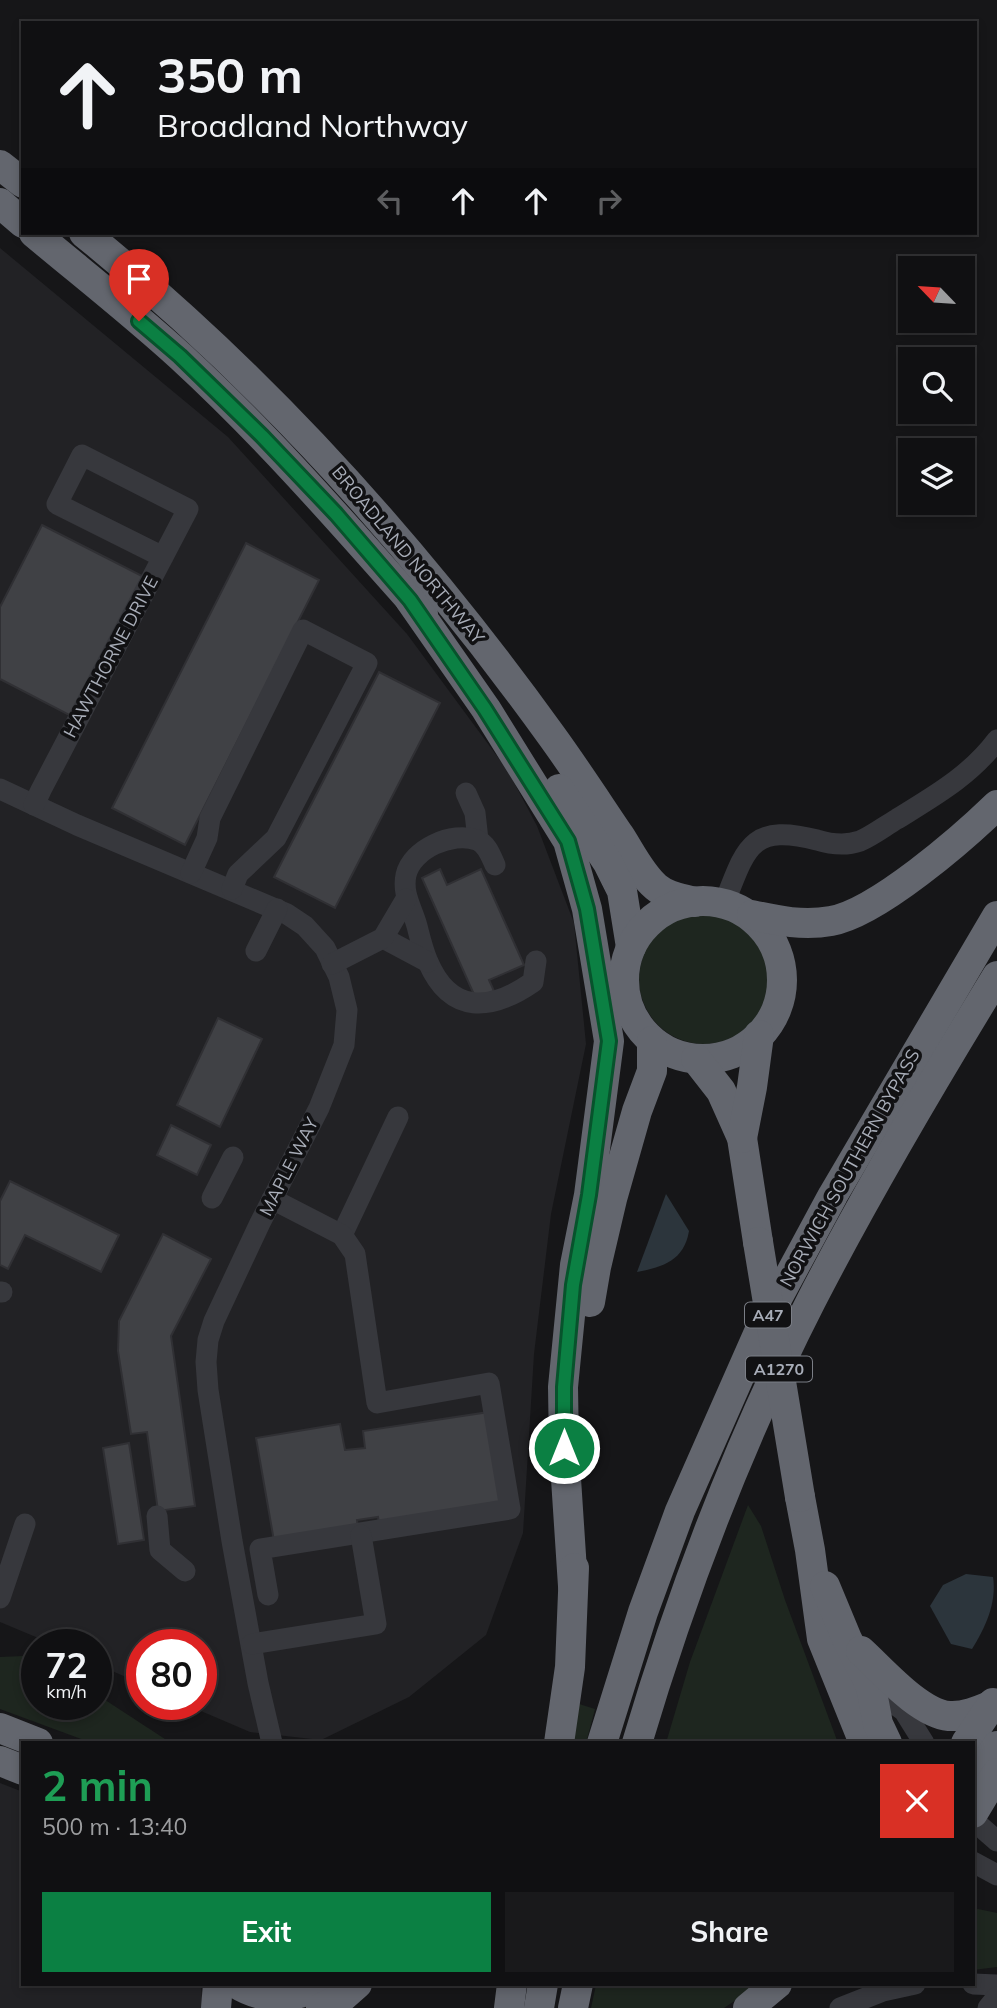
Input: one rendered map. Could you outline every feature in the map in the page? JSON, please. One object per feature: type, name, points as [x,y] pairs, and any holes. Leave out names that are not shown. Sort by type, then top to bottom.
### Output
[{"type":"highway","points":[[0,165],[21,181]]},
{"type":"highway","points":[[0,203],[21,222]]},
{"type":"highway","points":[[0,209],[21,223]]},
{"type":"highway","name":"BROADLAND NORTHWAY","points":[[36,235],[180,356],[235,410],[336,514],[483,683],[551,776],[608,863],[622,891],[631,947]]},
{"type":"highway","name":"BROADLAND NORTHWAY","points":[[86,235],[211,343],[307,438],[388,527],[467,622],[578,772],[645,876],[670,896],[710,903]]},
{"type":"highway","points":[[410,600],[485,709],[568,841],[587,909],[609,1041],[589,1195],[575,1265],[564,1387],[564,1448],[573,1586]]},
{"type":"highway","points":[[752,915],[769,938],[778,957],[782,978],[776,1009],[759,1035],[746,1046],[713,1059],[680,1056],[652,1041],[635,1021],[626,998],[625,972],[631,947],[647,925],[669,909],[710,903],[777,921],[801,923],[832,921],[851,915],[895,888],[943,852],[997,805]]},
{"type":"highway","name":"NORWICH SOUTHERN BYPASS","points":[[603,1741],[643,1612],[675,1524],[759,1332],[839,1183],[997,916]]},
{"type":"highway","name":"NORWICH SOUTHERN BYPASS","points":[[638,1741],[695,1565],[747,1439],[799,1327],[880,1175],[997,976]]},
{"type":"highway","name":"A1270","points":[[742,1138],[759,1035]]},
{"type":"highway","points":[[559,1741],[570,1667],[583,1351],[596,1267],[612,1199],[652,1071],[652,1041]]},
{"type":"highway","name":"A1270","points":[[696,1059],[721,1091],[742,1138],[810,1550],[821,1639],[862,1741]]},
{"type":"highway","name":"A1270","points":[[810,1550],[847,1639],[871,1687]]},
{"type":"highway","points":[[847,1639],[915,1700],[936,1714],[969,1715],[995,1709]]},
{"type":"highway","points":[[871,1687],[878,1724],[886,1741]]},
{"type":"highway","points":[[871,1687],[903,1741]]},
{"type":"highway","points":[[968,1741],[995,1709]]},
{"type":"highway","points":[[975,1754],[995,1709]]},
{"type":"highway","points":[[0,1728],[33,1741]]},
{"type":"highway","points":[[975,1778],[997,1746]]},
{"type":"highway","points":[[0,1761],[21,1769]]},
{"type":"highway","points":[[975,1810],[997,1773]]},
{"type":"highway","points":[[216,2008],[218,1986]]},
{"type":"highway","points":[[240,1986],[252,1994],[279,2002],[321,1986]]},
{"type":"highway","points":[[321,2008],[355,1986]]},
{"type":"highway","points":[[509,2008],[512,1986]]},
{"type":"highway","points":[[539,2008],[543,1986]]},
{"type":"highway","points":[[573,2008],[578,1986]]},
{"type":"highway","points":[[748,2008],[775,1986]]},
{"type":"street","name":"HAWTHORNE DRIVE","points":[[34,805],[188,509],[82,455],[57,504],[163,557]]},
{"type":"street","points":[[191,873],[207,838],[210,818],[303,630],[367,663],[276,838],[238,874],[232,889]]},
{"type":"street","points":[[710,903],[742,859],[765,836],[784,833],[832,844],[859,842],[954,784],[987,754],[997,740]]},
{"type":"street","name":"MAPLE WAY","points":[[0,789],[77,825],[277,909],[305,926],[325,948],[344,993],[344,1045],[319,1108],[214,1321],[206,1362],[216,1445],[264,1713],[271,1741]]},
{"type":"street","points":[[466,793],[475,813],[478,840]]},
{"type":"street","points":[[495,865],[488,849],[478,840],[446,839],[414,859],[404,886],[428,962],[439,982],[456,997],[475,1005],[519,992],[533,982],[534,962]]},
{"type":"street","points":[[332,964],[383,938],[406,899]]},
{"type":"street","points":[[256,951],[277,909]]},
{"type":"street","points":[[383,938],[428,962]]},
{"type":"street","points":[[342,1235],[398,1118]]},
{"type":"street","points":[[212,1198],[233,1157]]},
{"type":"street","points":[[268,1595],[261,1549],[510,1509],[489,1383],[377,1403],[355,1254],[342,1235],[272,1199]]},
{"type":"street","points":[[157,1516],[160,1550],[186,1571]]},
{"type":"street","points":[[0,1598],[25,1524]]},
{"type":"street","points":[[252,1644],[376,1624],[361,1535]]},
{"type":"street","points":[[871,1687],[904,1711],[923,1741]]},
{"type":"street","points":[[975,1822],[997,1841]]},
{"type":"street","points":[[975,1863],[997,1874]]},
{"type":"street","points":[[975,1984],[997,1986]]},
{"type":"street","points":[[840,2008],[883,1991],[906,1986]]},
{"type":"street","points":[[988,2008],[997,1997]]},
{"type":"shaded area","points":[[0,248],[228,437],[407,634],[508,771],[537,826],[574,923],[586,1044],[551,1214],[534,1354],[523,1533],[486,1635],[409,1697],[321,1740],[250,1732],[217,1718],[217,1629],[126,1629],[126,1677],[112,1671],[112,1629],[21,1631],[0,1622]]},
{"type":"shaded area","points":[[704,914],[729,919],[750,933],[764,954],[769,979],[764,1004],[750,1025],[729,1039],[704,1044],[679,1039],[658,1025],[644,1004],[639,979],[644,954],[658,933],[679,919]]},
{"type":"shaded area","points":[[666,1194],[689,1231],[686,1241],[683,1249],[671,1260],[656,1268],[637,1272]]},
{"type":"shaded area","points":[[748,1505],[761,1526],[785,1600],[837,1741],[667,1741],[690,1662]]},
{"type":"shaded area","points":[[966,1574],[993,1577],[994,1587],[989,1615],[972,1649],[951,1644],[930,1606],[943,1585]]},
{"type":"shaded area","points":[[21,1656],[21,1717],[0,1709],[0,1657]]},
{"type":"shaded area","points":[[576,1703],[595,1709],[587,1741],[569,1741]]},
{"type":"shaded area","points":[[112,1704],[126,1714],[126,1720],[136,1720],[168,1741],[87,1741],[30,1720],[112,1720]]},
{"type":"shaded area","points":[[0,1783],[21,1791],[21,1986],[201,1986],[203,2008],[0,2008]]},
{"type":"shaded area","points":[[975,1910],[997,1913],[997,1967],[975,1970]]},
{"type":"shaded area","points":[[596,1986],[757,1986],[724,2008],[591,2008]]},
{"type":"building","points":[[42,525],[144,577],[73,717],[0,679],[0,607]]},
{"type":"building","points":[[246,543],[319,580],[185,845],[112,808]]},
{"type":"building","points":[[379,672],[440,703],[335,908],[274,877]]},
{"type":"building","points":[[440,869],[447,885],[481,869],[524,965],[489,980],[494,991],[476,999],[422,878]]},
{"type":"building","points":[[218,1018],[262,1039],[220,1127],[177,1105]]},
{"type":"building","points":[[171,1125],[211,1145],[197,1175],[157,1155]]},
{"type":"building","points":[[10,1181],[119,1235],[101,1272],[25,1235],[8,1269],[0,1265],[0,1201]]},
{"type":"building","points":[[163,1234],[211,1259],[171,1336],[195,1506],[158,1511],[147,1432],[131,1434],[118,1351],[119,1321]]},
{"type":"building","points":[[489,1412],[505,1505],[379,1524],[378,1517],[357,1520],[358,1528],[274,1541],[256,1438],[340,1424],[345,1450],[365,1448],[363,1431]]},
{"type":"building","points":[[129,1443],[144,1540],[118,1544],[103,1448]]},
{"type":"route","points":[[139,321],[180,356],[262,436],[336,514],[410,600],[485,709],[568,841],[587,909],[609,1041],[589,1195],[575,1265],[568,1326],[564,1448]]}]
